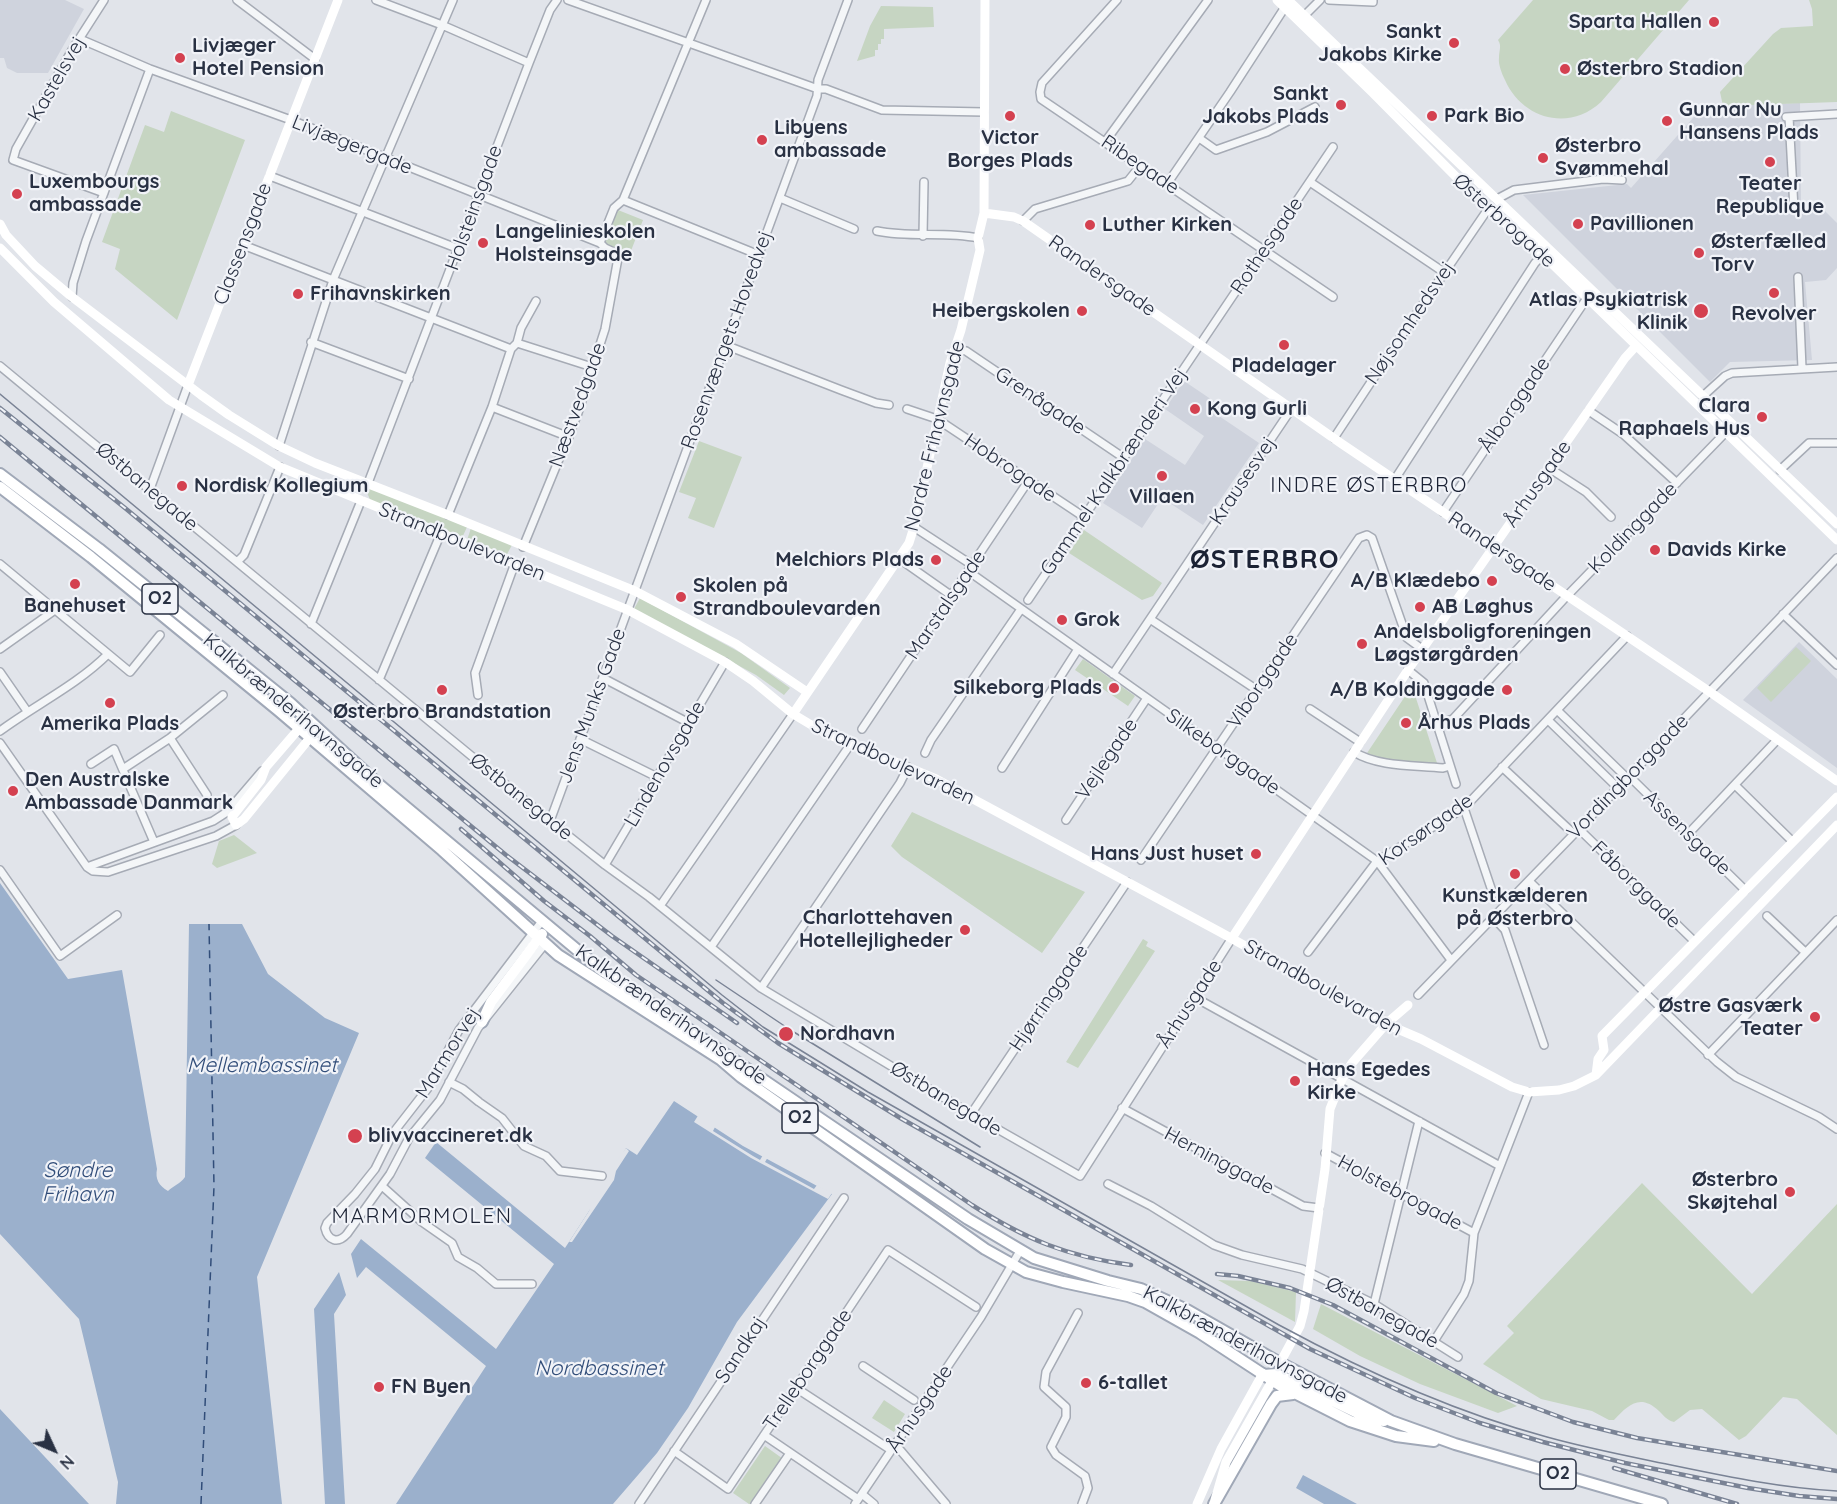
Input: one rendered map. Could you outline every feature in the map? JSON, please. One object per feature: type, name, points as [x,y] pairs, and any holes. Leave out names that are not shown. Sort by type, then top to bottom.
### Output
[{"type":"main road","name":"Kalkbrænderihavnsgade","points":[[0,474],[99,549],[308,718],[376,782],[600,969],[914,1184],[1020,1251],[1062,1267],[1141,1289],[1188,1310],[1273,1373],[1294,1394],[1350,1421],[1395,1436],[1455,1444]]},
{"type":"main road","name":"Kalkbrænderihavnsgade","points":[[0,488],[100,564],[309,738],[442,850],[558,955],[712,1054],[751,1084],[986,1249],[1026,1272],[1145,1302],[1273,1373],[1390,1421],[1455,1444],[1662,1504]]},
{"type":"main road","points":[[482,1023],[490,1002],[539,939],[543,929],[542,921]]},
{"type":"main road","points":[[1214,1504],[1271,1404],[1277,1396],[1294,1394]]},
{"type":"street","name":"Kastelsvej","points":[[104,0],[72,50],[22,139],[13,160],[104,193]]},
{"type":"street","points":[[237,0],[315,58]]},
{"type":"street","name":"Classensgade","points":[[150,489],[188,385],[338,0]]},
{"type":"street","points":[[376,0],[442,25],[529,63]]},
{"type":"street","points":[[279,446],[333,280],[453,0]]},
{"type":"street","name":"Holsteinsgade","points":[[368,483],[480,196],[529,63],[550,10],[557,0]]},
{"type":"street","points":[[568,0],[875,108],[984,111]]},
{"type":"street","points":[[600,243],[614,208],[623,200],[706,0]]},
{"type":"street","name":"Rosenvængets Hovedvej","points":[[635,591],[817,96],[818,80],[848,0]]},
{"type":"street","name":"Nordre Frihavnsgade","points":[[660,906],[909,543],[937,419],[980,250],[978,238],[984,213],[985,0]]},
{"type":"street","name":"Ribegade","points":[[1117,0],[1042,82],[1041,99],[1333,297]]},
{"type":"street","points":[[1105,142],[1208,0]]},
{"type":"street","points":[[1302,19],[1320,0]]},
{"type":"street","points":[[1329,0],[1373,2],[1373,0]]},
{"type":"street","points":[[1167,184],[1199,138],[1284,2]]},
{"type":"street","name":"Østerbrogade","points":[[1284,2],[1497,199],[1589,294],[1699,400]]},
{"type":"street","name":"Østerbrogade","points":[[1302,19],[1488,209],[1546,251]]},
{"type":"street","name":"Livjægergade","points":[[80,39],[91,46],[291,120],[600,243],[615,253],[618,258]]},
{"type":"street","points":[[72,297],[73,283],[150,69]]},
{"type":"street","points":[[1199,138],[1216,150],[1268,132],[1315,107]]},
{"type":"street","points":[[1794,209],[1787,117],[1837,114]]},
{"type":"street","name":"Rothesgade","points":[[1201,345],[1333,147]]},
{"type":"street","points":[[1023,221],[1035,209],[1128,181],[1140,166]]},
{"type":"street","points":[[270,176],[459,249]]},
{"type":"street","points":[[1488,209],[1497,199],[1514,190],[1603,179],[1623,180]]},
{"type":"street","points":[[923,236],[924,182]]},
{"type":"street","points":[[1310,182],[1445,273]]},
{"type":"street","points":[[780,198],[854,229]]},
{"type":"street","points":[[623,200],[759,255]]},
{"type":"street","name":"Nøjsomhedsvej","points":[[1334,438],[1488,209]]},
{"type":"street","name":"Randersgade","points":[[984,213],[1014,217],[1023,221],[1334,438],[1710,692],[1837,781]]},
{"type":"street","name":"Strandboulevarden","points":[[0,224],[6,235],[35,266],[64,291],[229,415],[279,446],[315,463],[448,514],[523,547],[635,591],[736,644],[807,692]]},
{"type":"street","points":[[877,231],[923,236],[964,235],[978,238]]},
{"type":"street","points":[[243,245],[433,318],[514,346],[592,367]]},
{"type":"street","name":"Strandboulevarden","points":[[0,248],[109,351],[181,408],[280,467],[628,610],[745,675],[793,714],[823,732],[945,784],[1232,938],[1386,1024],[1421,1039],[1512,1087],[1529,1092],[1559,1090],[1574,1086],[1596,1075],[1837,825]]},
{"type":"street","points":[[1395,479],[1535,262],[1546,251]]},
{"type":"street","name":"Næstvedgade","points":[[523,547],[569,437],[605,329],[618,258]]},
{"type":"street","points":[[1798,277],[1802,368]]},
{"type":"street","points":[[64,291],[73,283]]},
{"type":"street","name":"Østerbrogade","points":[[1589,294],[1636,346],[1780,470],[1837,524]]},
{"type":"street","name":"Ålborggade","points":[[1443,512],[1589,294]]},
{"type":"street","points":[[448,514],[514,346],[536,301]]},
{"type":"street","points":[[311,342],[409,379]]},
{"type":"street","points":[[725,345],[851,394],[889,405]]},
{"type":"street","name":"Gammel Kalkbrænderi Vej","points":[[1028,600],[1201,345]]},
{"type":"street","name":"Århusgade","points":[[1080,1176],[1232,938],[1422,649],[1625,358],[1636,346]]},
{"type":"street","name":"Grenågade","points":[[955,349],[966,351],[1124,458]]},
{"type":"street","name":"Østbanegade","points":[[0,366],[550,821],[660,906],[760,988],[1080,1176]]},
{"type":"street","points":[[1699,400],[1725,376],[1732,373],[1837,367]]},
{"type":"street","points":[[492,406],[569,437]]},
{"type":"street","name":"Krausesvej","points":[[1113,674],[1292,408]]},
{"type":"street","name":"Hobrogade","points":[[907,409],[937,419],[1084,517]]},
{"type":"street","points":[[1589,411],[1623,434],[1677,483]]},
{"type":"street","name":"Østerbrogade","points":[[1730,428],[1772,479],[1837,540]]},
{"type":"street","name":"Koldinggade","points":[[1438,724],[1453,719],[1567,596],[1730,428]]},
{"type":"street","points":[[1772,479],[1809,443],[1837,443]]},
{"type":"street","points":[[237,562],[244,555],[280,467]]},
{"type":"street","points":[[1549,468],[1586,492],[1611,517]]},
{"type":"street","name":"Marstalsgade","points":[[862,729],[1029,480]]},
{"type":"street","points":[[311,624],[360,501]]},
{"type":"street","points":[[914,527],[970,568]]},
{"type":"street","points":[[379,680],[441,533]]},
{"type":"street","name":"Viborggade","points":[[1141,860],[1359,538],[1367,535],[1372,538],[1407,638],[1422,649]]},
{"type":"street","points":[[898,558],[952,596]]},
{"type":"street","name":"Vordingborggade","points":[[1418,994],[1837,558]]},
{"type":"street","points":[[478,695],[475,673],[515,563]]},
{"type":"street","points":[[0,564],[130,672],[160,635]]},
{"type":"street","name":"Silkeborggade","points":[[970,568],[1021,609],[1377,861],[1451,960]]},
{"type":"street","name":"Jens Munks Gade","points":[[550,821],[635,591]]},
{"type":"street","points":[[925,753],[1021,609]]},
{"type":"street","points":[[0,648],[55,610]]},
{"type":"street","points":[[1783,614],[1837,665]]},
{"type":"street","points":[[1150,619],[1257,690]]},
{"type":"street","name":"Korsørgade","points":[[1308,952],[1377,861],[1464,808],[1627,636]]},
{"type":"street","points":[[1002,768],[1078,649]]},
{"type":"street","points":[[0,731],[94,668],[108,654]]},
{"type":"street","name":"Lindenovsgade","points":[[605,865],[724,662]]},
{"type":"street","points":[[1408,670],[1424,683],[1456,784]]},
{"type":"street","points":[[0,672],[27,711]]},
{"type":"street","points":[[603,678],[689,723]]},
{"type":"street","points":[[123,769],[170,738],[223,695]]},
{"type":"street","name":"Vejlegade","points":[[1066,820],[1147,698]]},
{"type":"street","points":[[1310,709],[1360,742]]},
{"type":"street","name":"Assensgade","points":[[1557,710],[1745,890]]},
{"type":"street","points":[[90,869],[213,821],[237,816],[261,780],[266,767],[308,718]]},
{"type":"street","points":[[1548,720],[1618,788]]},
{"type":"street","points":[[0,743],[90,869],[108,872],[216,836],[318,727]]},
{"type":"street","points":[[170,738],[207,795]]},
{"type":"street","points":[[580,739],[657,777]]},
{"type":"street","points":[[1688,834],[1777,740]]},
{"type":"street","points":[[711,947],[850,745]]},
{"type":"street","points":[[91,764],[114,748],[154,843]]},
{"type":"street","points":[[1354,752],[1364,758],[1383,761],[1443,768],[1450,766]]},
{"type":"street","points":[[760,988],[900,783],[908,767]]},
{"type":"street","name":"Fåborggade","points":[[1502,767],[1694,941]]},
{"type":"street","points":[[1735,785],[1792,841]]},
{"type":"street","points":[[1596,1075],[1598,1059],[1604,1050],[1602,1036],[1837,797]]},
{"type":"street","points":[[1464,808],[1493,894]]},
{"type":"street","points":[[0,870],[60,956],[117,915]]},
{"type":"street","points":[[1529,881],[1708,1055],[1736,1077],[1819,1117],[1837,1129]]},
{"type":"street","name":"Hjørringgade","points":[[971,1114],[1127,882]]},
{"type":"street","points":[[1767,915],[1805,952]]},
{"type":"street","points":[[1493,917],[1505,930],[1544,1045]]},
{"type":"street","points":[[1708,1055],[1837,920]]},
{"type":"street","name":"Marmorvej","points":[[482,1023],[440,1100],[409,1138],[382,1186],[345,1237],[335,1241],[329,1237],[325,1228],[327,1223],[355,1194],[375,1168],[393,1133],[428,1088],[459,1030],[539,939]]},
{"type":"street","points":[[1194,997],[1500,1166]]},
{"type":"street","points":[[1214,1504],[1226,1462],[1300,1326],[1319,1208],[1318,1168],[1325,1153],[1330,1108],[1342,1079],[1353,1063],[1386,1024],[1408,1005]]},
{"type":"street","name":"Marmorvej","points":[[450,1082],[502,1118],[524,1146],[546,1156],[560,1171],[602,1176]]},
{"type":"street","points":[[1434,1341],[1469,1281],[1474,1233],[1529,1092]]},
{"type":"street","name":"Herninggade","points":[[1122,1108],[1303,1206],[1319,1208]]},
{"type":"street","points":[[1374,1304],[1419,1121]]},
{"type":"street","name":"Holstebrogade","points":[[1325,1153],[1474,1233]]},
{"type":"street","name":"Østbanegade","points":[[1108,1184],[1150,1206],[1214,1245],[1310,1273],[1374,1304],[1458,1357]]},
{"type":"street","points":[[382,1186],[422,1222],[452,1244],[458,1257],[477,1268],[496,1284],[532,1284]]},
{"type":"street","name":"Sandkaj","points":[[639,1504],[844,1198]]},
{"type":"street","name":"Trelleborggade","points":[[674,1451],[728,1488],[888,1250],[976,1307]]},
{"type":"street","name":"Århusgade","points":[[859,1499],[981,1317],[1020,1251]]},
{"type":"street","points":[[1078,1313],[1046,1372],[1044,1387],[1066,1407],[1065,1416],[1051,1447],[1056,1455],[1085,1476],[1088,1488],[1082,1504]]},
{"type":"street","points":[[863,1366],[914,1400]]},
{"type":"street","points":[[1197,1504],[1221,1449],[1273,1373]]},
{"type":"street","points":[[796,1388],[893,1447],[946,1504]]},
{"type":"street","points":[[764,1435],[859,1499],[874,1504]]},
{"type":"street","points":[[755,1504],[790,1453]]},
{"type":"shaded area","points":[[0,0],[65,0],[84,9],[48,73],[17,73],[7,68],[4,58],[0,58]]},
{"type":"shaded area","points":[[1800,103],[1801,206],[1821,207],[1837,223],[1837,268],[1826,280],[1805,282],[1812,360],[1730,362],[1710,382],[1523,195],[1627,184],[1631,188],[1700,110],[1723,106]]},
{"type":"shaded area","points":[[1184,381],[1224,408],[1219,416],[1259,443],[1203,525],[1162,498],[1142,528],[1103,503],[1145,439],[1185,465],[1204,436],[1165,409]]},
{"type":"shaded area","points":[[1799,642],[1837,679],[1837,768],[1743,700]]},
{"type":"green space","name":"Østerbro Stadion","points":[[1533,0],[1689,0],[1601,102],[1575,117],[1561,119],[1534,112],[1523,104],[1513,93],[1500,66],[1498,40]]},
{"type":"green space","points":[[1809,0],[1837,0],[1837,102],[1723,106],[1720,92],[1773,34],[1781,28],[1813,26]]},
{"type":"green space","points":[[881,6],[933,7],[934,27],[884,29],[884,39],[881,39],[881,44],[878,44],[875,56],[857,61],[870,26]]},
{"type":"green space","points":[[171,111],[245,140],[177,320],[115,269],[120,249],[102,242],[145,125],[164,132]]},
{"type":"green space","points":[[618,210],[643,220],[627,261],[623,260],[618,250],[604,243]]},
{"type":"green space","points":[[699,441],[742,457],[714,528],[688,518],[696,498],[679,492]]},
{"type":"green space","points":[[368,486],[467,527],[462,538],[371,502],[366,490]]},
{"type":"green space","points":[[471,528],[512,545],[506,556],[467,540]]},
{"type":"green space","points":[[1084,530],[1162,583],[1153,596],[1142,600],[1069,553]]},
{"type":"green space","points":[[640,598],[741,653],[790,688],[784,695],[756,675],[634,609]]},
{"type":"green space","points":[[1796,647],[1811,661],[1771,702],[1757,688]]},
{"type":"green space","points":[[1083,659],[1135,696],[1128,706],[1075,670]]},
{"type":"green space","name":"Århus Plads","points":[[1410,689],[1413,689],[1438,766],[1365,756]]},
{"type":"green space","points":[[912,812],[1085,892],[1042,953],[902,857],[891,846]]},
{"type":"green space","points":[[234,835],[257,853],[217,868],[212,864],[219,841]]},
{"type":"green space","points":[[1143,939],[1148,942],[1146,946],[1155,951],[1078,1068],[1066,1062]]},
{"type":"green space","points":[[1642,1183],[1752,1294],[1837,1204],[1837,1435],[1797,1399],[1783,1397],[1746,1436],[1739,1440],[1702,1409],[1690,1410],[1674,1422],[1652,1406],[1640,1402],[1629,1406],[1614,1420],[1609,1420],[1592,1411],[1541,1399],[1483,1364],[1514,1333],[1507,1326]]},
{"type":"green space","points":[[1218,1280],[1250,1281],[1296,1292],[1295,1322]]},
{"type":"green space","points":[[1321,1304],[1517,1406],[1498,1413],[1420,1384],[1360,1356],[1313,1329]]},
{"type":"green space","points":[[884,1400],[905,1414],[894,1432],[872,1418]]},
{"type":"green space","points":[[765,1446],[786,1461],[757,1504],[749,1504],[733,1493]]},
{"type":"water","points":[[0,883],[68,979],[122,970],[157,1179],[168,1191],[185,1177],[189,924],[242,924],[268,974],[325,1018],[359,1033],[257,1277],[282,1504],[116,1504],[118,1482],[79,1319],[0,1234]]},
{"type":"water","name":"Nordbassinet","points":[[674,1101],[743,1146],[832,1194],[737,1322],[688,1408],[657,1453],[613,1504],[396,1504],[486,1366],[366,1267],[357,1278],[351,1254],[361,1239],[496,1349],[554,1264],[425,1158],[436,1142],[565,1248],[626,1148],[637,1155]]},
{"type":"water","points":[[339,1272],[346,1295],[334,1314],[345,1504],[325,1504],[314,1309]]},
{"type":"water","points":[[0,1409],[89,1504],[0,1504]]},
{"type":"water","points":[[1303,1475],[1357,1504],[1324,1504],[1296,1488]]},
{"type":"pier","points":[[699,1114],[716,1125],[713,1131],[753,1156],[760,1160],[763,1155],[768,1157],[765,1162],[814,1189],[817,1185],[832,1193],[828,1199],[751,1158],[694,1122]]},
{"type":"pier","points":[[626,1148],[629,1151],[616,1171],[614,1180],[572,1242],[569,1242],[589,1211],[606,1175]]},
{"type":"ferry route","points":[[201,1504],[214,1186],[209,924]]},
{"type":"tram line","points":[[0,394],[722,995],[763,1027],[868,1092],[1279,1325],[1410,1389],[1512,1427],[1579,1445],[1736,1478],[1837,1491]]},
{"type":"tram line","points":[[716,980],[789,1029],[980,1147]]},
{"type":"railway","points":[[0,408],[125,508],[723,1003],[778,1043],[902,1119],[1310,1349],[1415,1398],[1480,1423],[1625,1463],[1748,1488],[1837,1499]]},
{"type":"railway","points":[[0,437],[506,855],[612,936],[737,1023]]},
{"type":"railway","points":[[461,829],[544,901],[636,975],[972,1205],[1010,1228],[1048,1245],[1087,1257],[1131,1265]]},
{"type":"railway","points":[[1217,1274],[1238,1276],[1290,1288],[1333,1305],[1496,1393],[1573,1422],[1637,1438],[1837,1471]]},
{"type":"railway","points":[[1614,1468],[1737,1504]]},
{"type":"place","name":"Sparta Hallen","points":[[1714,22]]},
{"type":"place","name":"Sankt Jakobs Kirke","points":[[1454,43]]},
{"type":"place","name":"Livjæger Hotel Pension","points":[[180,58]]},
{"type":"place","name":"Østerbro Stadion","points":[[1565,69]]},
{"type":"place","name":"Sankt Jakobs Plads","points":[[1341,105]]},
{"type":"place","name":"Victor Borges Plads","points":[[1010,116]]},
{"type":"place","name":"Park Bio","points":[[1432,116]]},
{"type":"place","name":"Gunnar Nu Hansens Plads","points":[[1667,121]]},
{"type":"place","name":"Libyens ambassade","points":[[762,140]]},
{"type":"place","name":"Østerbro Svømmehal","points":[[1543,158]]},
{"type":"place","name":"Teater Republique","points":[[1770,162]]},
{"type":"place","name":"Luxembourgs ambassade","points":[[17,194]]},
{"type":"place","name":"Pavillionen","points":[[1578,224]]},
{"type":"place","name":"Luther Kirken","points":[[1090,225]]},
{"type":"place","name":"Langelinieskolen Holsteinsgade","points":[[483,243]]},
{"type":"place","name":"Østerfælled Torv","points":[[1699,253]]},
{"type":"place","name":"Revolver","points":[[1774,293]]},
{"type":"place","name":"Frihavnskirken","points":[[298,294]]},
{"type":"place","name":"Heibergskolen","points":[[1082,311]]},
{"type":"place","name":"Atlas Psykiatrisk Klinik","points":[[1701,311]]},
{"type":"place","name":"Pladelager","points":[[1284,345]]},
{"type":"place","name":"Kong Gurli","points":[[1195,409]]},
{"type":"place","name":"Clara Raphaels Hus","points":[[1762,417]]},
{"type":"place","name":"Villaen","points":[[1162,476]]},
{"type":"place","name":"Nordisk Kollegium","points":[[182,486]]},
{"type":"place","name":"Davids Kirke","points":[[1655,550]]},
{"type":"place","name":"Melchiors Plads","points":[[936,560]]},
{"type":"place","name":"A/B Klædebo","points":[[1492,581]]},
{"type":"place","name":"Banehuset","points":[[75,584]]},
{"type":"place","name":"Skolen på Strandboulevarden","points":[[681,597]]},
{"type":"place","name":"AB Løghus","points":[[1420,607]]},
{"type":"place","name":"Grok","points":[[1062,620]]},
{"type":"place","name":"Andelsboligforeningen Løgstørgården","points":[[1362,644]]},
{"type":"place","name":"Silkeborg Plads","points":[[1114,688]]},
{"type":"place","name":"Østerbro Brandstation","points":[[442,690]]},
{"type":"place","name":"A/B Koldinggade","points":[[1507,690]]},
{"type":"place","name":"Amerika Plads","points":[[110,703]]},
{"type":"place","name":"Århus Plads","points":[[1406,723]]},
{"type":"place","name":"Den Australske Ambassade Danmark","points":[[13,791]]},
{"type":"place","name":"Hans Just huset","points":[[1256,854]]},
{"type":"place","name":"Kunstkælderen på Østerbro","points":[[1515,874]]},
{"type":"place","name":"Charlottehaven Hotellejligheder","points":[[965,930]]},
{"type":"place","name":"Østre Gasværk Teater","points":[[1815,1017]]},
{"type":"place","name":"Nordhavn","points":[[786,1034]]},
{"type":"place","name":"Hans Egedes Kirke","points":[[1295,1081]]},
{"type":"place","name":"blivvaccineret.dk","points":[[355,1136]]},
{"type":"place","name":"Østerbro Skøjtehal","points":[[1790,1192]]},
{"type":"place","name":"6-tallet","points":[[1086,1383]]},
{"type":"place","name":"FN Byen","points":[[379,1387]]},
{"type":"district","name":"INDRE ØSTERBRO","points":[[1369,486]]},
{"type":"district","name":"ØSTERBRO","points":[[1265,560]]},
{"type":"district","name":"MARMORMOLEN","points":[[422,1217]]},
{"type":"water label","name":"Mellembassinet","points":[[262,1066]]},
{"type":"water label","name":"Søndre Frihavn","points":[[78,1183]]}]
